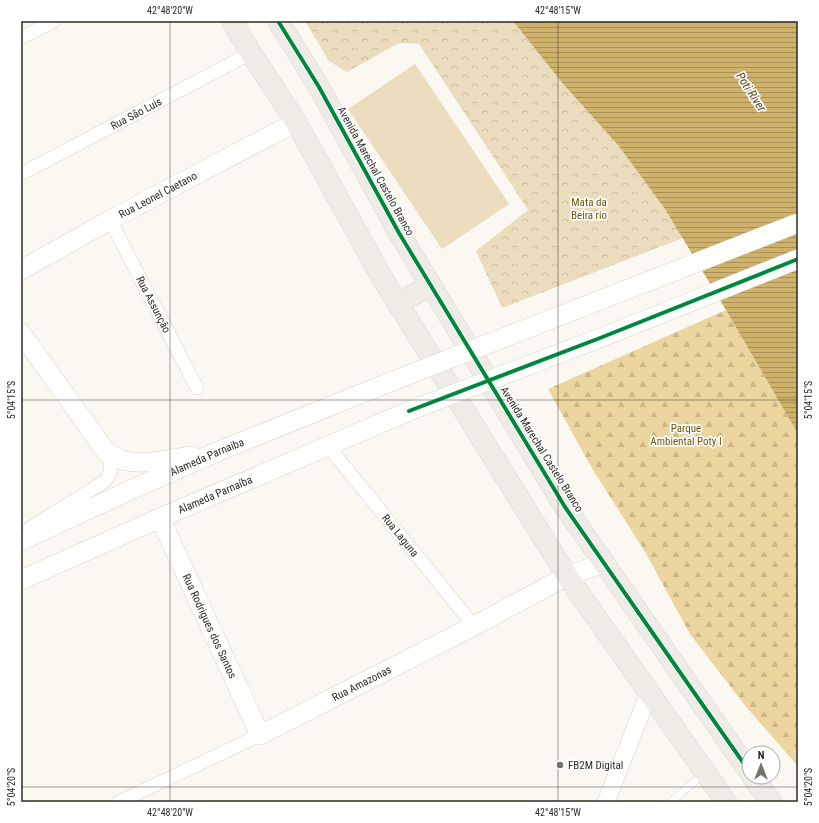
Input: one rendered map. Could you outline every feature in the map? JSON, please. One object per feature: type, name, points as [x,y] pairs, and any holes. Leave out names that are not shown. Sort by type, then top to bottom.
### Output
[{"type":"main road","points":[[232,21],[296,122],[381,276],[567,576],[726,802]]},
{"type":"main road","name":"Avenida Marechal Castelo Branco","points":[[278,21],[319,87],[399,233],[565,507],[741,760]]},
{"type":"main road","name":"Rua Leonel Caetano","points":[[21,270],[110,220],[296,122]]},
{"type":"main road","name":"Alameda Parnaiba","points":[[21,541],[126,492],[219,452],[395,380],[798,223]]},
{"type":"main road","name":"Alameda Parnaíba","points":[[21,580],[160,518],[410,411],[798,260]]},
{"type":"main road","points":[[398,303],[431,285]]},
{"type":"main road","points":[[21,333],[107,453],[126,461],[158,462],[219,452]]},
{"type":"main road","name":"Rua Rodrigues dos Santos","points":[[160,518],[260,735]]},
{"type":"main road","name":"Rua Amazonas","points":[[260,735],[474,626],[567,576],[604,563]]},
{"type":"main road","points":[[759,785],[771,802]]},
{"type":"street","points":[[21,38],[54,21]]},
{"type":"street","name":"Rua São Luis","points":[[21,174],[251,53]]},
{"type":"street","name":"Rua Assunção","points":[[110,220],[197,388]]},
{"type":"street","name":"Rua Laguna","points":[[328,446],[474,626]]},
{"type":"street","points":[[21,534],[105,481],[109,476],[111,467],[107,453]]},
{"type":"street","points":[[606,802],[650,693]]},
{"type":"street","name":"Rua Amazonas","points":[[119,802],[260,735]]},
{"type":"lane","points":[[672,802],[705,772]]},
{"type":"green space","name":"Mata da Beira rio","points":[[305,21],[513,21],[564,85],[618,145],[665,209],[683,238],[502,308],[476,251],[528,210],[419,44],[399,43],[347,72],[329,61]]},
{"type":"green space","points":[[415,64],[509,204],[442,249],[348,109]]},
{"type":"green space","name":"Parque Ambiental Poty I","points":[[726,310],[798,434],[798,766],[747,708],[690,634],[644,550],[593,470],[548,389]]},
{"type":"water","name":"Poti River","points":[[513,21],[798,21],[798,434],[665,209],[618,145],[564,85]]},
{"type":"cycle path","points":[[278,21],[319,87],[399,233],[565,507],[741,760]]},
{"type":"cycle path","points":[[409,411],[600,338],[798,259]]},
{"type":"place","name":"FB2M Digital","points":[[560,765]]}]
